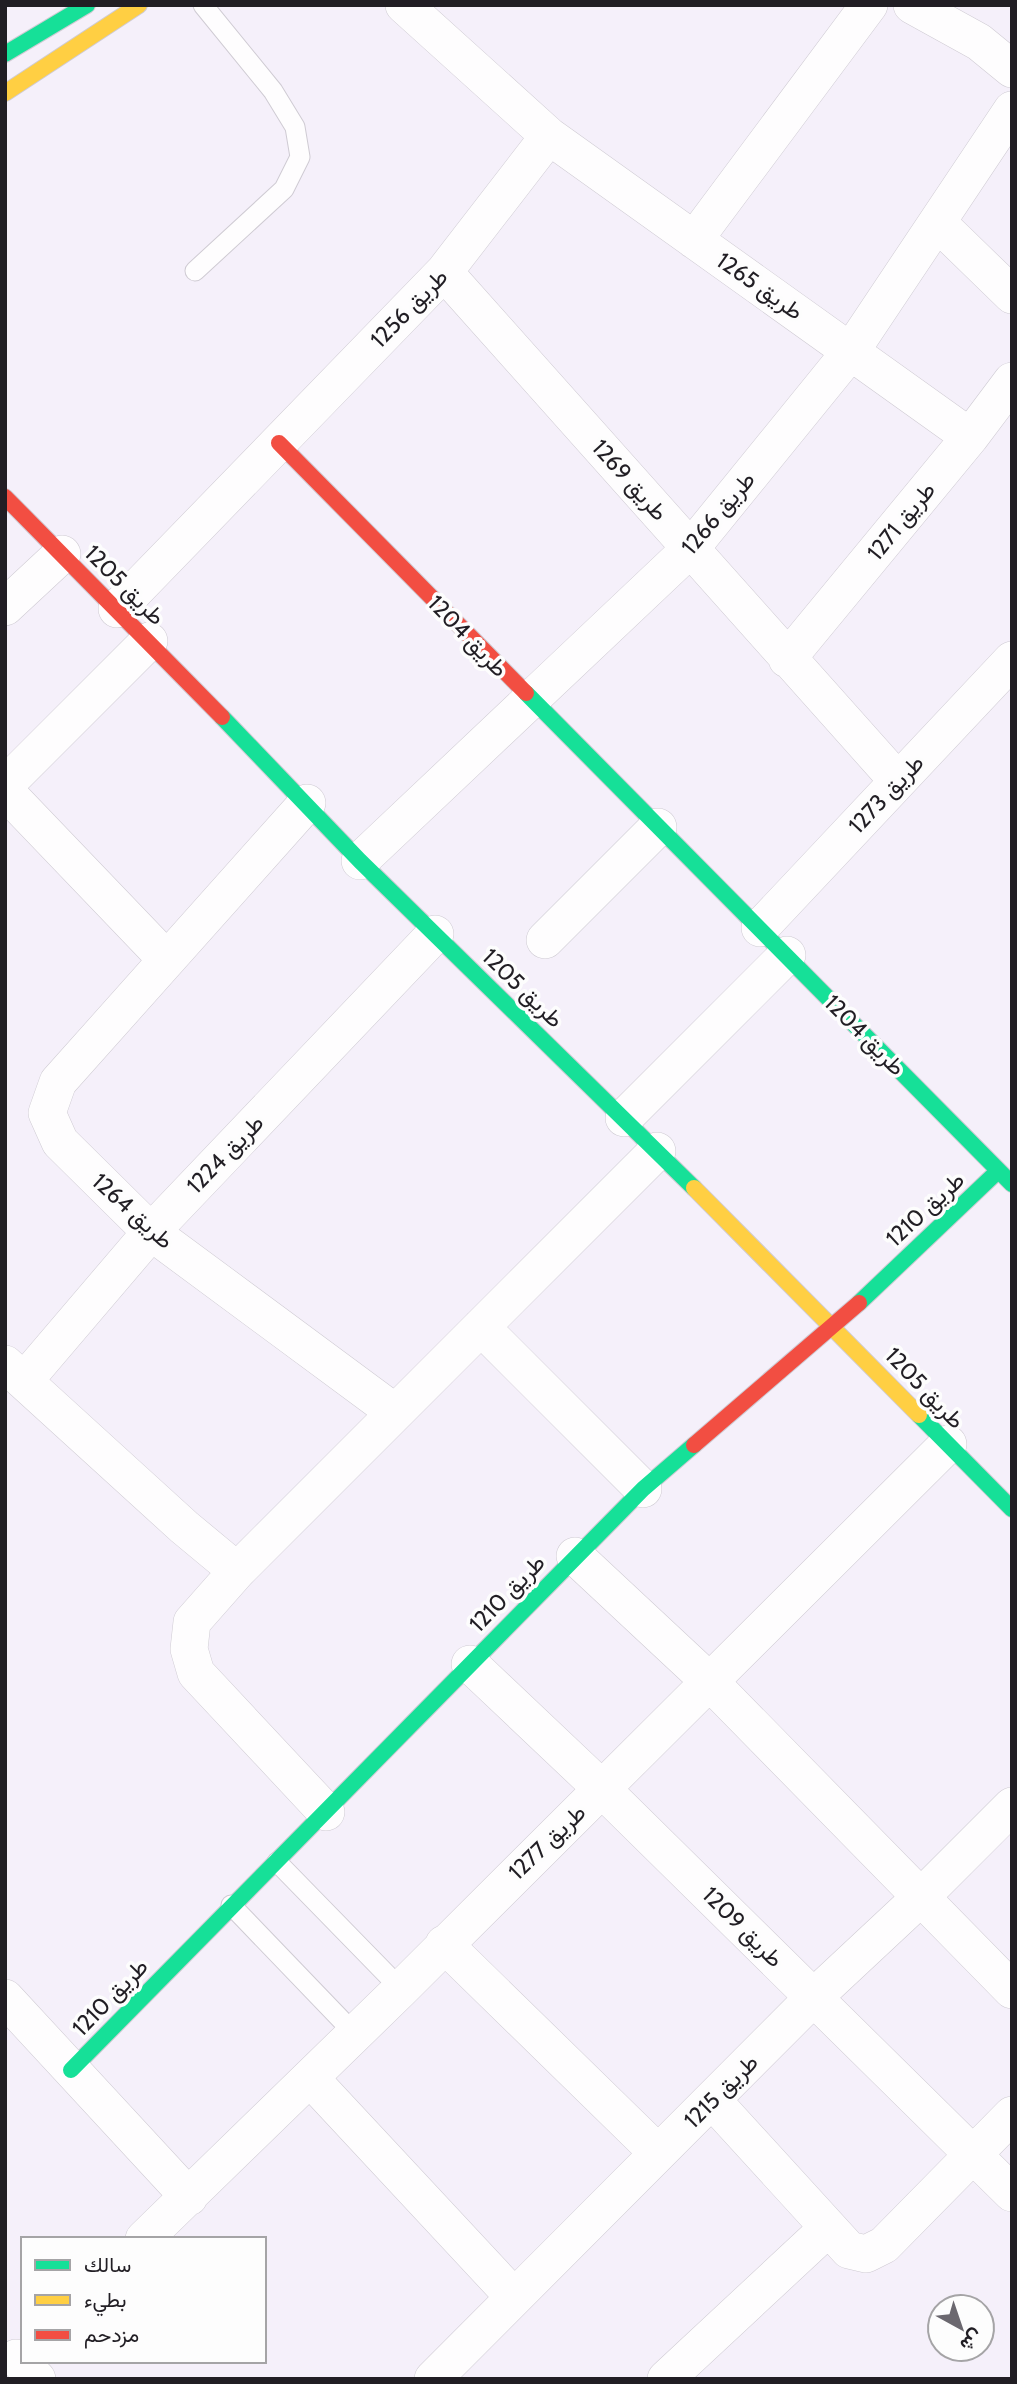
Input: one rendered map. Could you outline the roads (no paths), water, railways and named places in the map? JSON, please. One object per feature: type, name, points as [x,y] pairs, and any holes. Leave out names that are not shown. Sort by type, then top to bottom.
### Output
[{"type":"street","points":[[5,54],[87,5]]},
{"type":"street","points":[[5,93],[139,5]]},
{"type":"street","points":[[404,5],[549,136]]},
{"type":"street","points":[[694,240],[869,5]]},
{"type":"street","points":[[912,5],[979,42],[1012,69]]},
{"type":"street","name":"طريق 1266","points":[[360,861],[691,548],[851,351],[1012,110]]},
{"type":"street","name":"طريق 1265","points":[[549,136],[970,437]]},
{"type":"street","name":"طريق 1256","points":[[117,609],[444,272],[549,136]]},
{"type":"street","points":[[938,223],[1012,295]]},
{"type":"street","name":"طريق 1269","points":[[444,272],[898,781]]},
{"type":"street","name":"طريق 1271","points":[[787,659],[1012,382]]},
{"type":"street","name":"طريق 1204","points":[[279,443],[1012,1184]]},
{"type":"street","name":"طريق 1205","points":[[5,497],[307,803],[360,861],[624,1118],[1012,1509]]},
{"type":"street","points":[[5,607],[62,554]]},
{"type":"street","points":[[5,785],[149,641]]},
{"type":"street","name":"طريق 1273","points":[[760,928],[1012,660]]},
{"type":"street","points":[[5,791],[166,959]]},
{"type":"street","name":"طريق 1264","points":[[307,803],[58,1082],[47,1113],[60,1142],[151,1232],[393,1411]]},
{"type":"street","points":[[545,940],[658,827]]},
{"type":"street","name":"طريق 1224","points":[[237,1571],[184,1528],[15,1373],[435,934]]},
{"type":"street","points":[[624,1118],[787,956]]},
{"type":"street","points":[[326,1812],[192,1661],[192,1622],[237,1571],[393,1411],[657,1151]]},
{"type":"street","name":"طريق 1210","points":[[71,2070],[643,1489],[833,1327],[998,1171]]},
{"type":"street","points":[[481,1327],[643,1489]]},
{"type":"street","name":"طريق 1277","points":[[146,2237],[401,1989],[948,1444]]},
{"type":"street","points":[[575,1556],[710,1682],[1012,1990]]},
{"type":"street","name":"طريق 1209","points":[[470,1664],[602,1789],[1012,2193]]},
{"type":"street","name":"طريق 1215","points":[[433,2379],[814,1997],[920,1898],[1012,1806]]},
{"type":"street","points":[[444,1944],[658,2153]]},
{"type":"street","points":[[5,1998],[189,2197]]},
{"type":"street","points":[[310,2078],[514,2297]]},
{"type":"street","points":[[713,2101],[827,2229],[849,2250],[866,2254],[884,2245],[1012,2115]]},
{"type":"street","points":[[666,2379],[827,2229]]},
{"type":"lane","points":[[195,271],[284,189],[300,157],[295,127],[274,91],[203,5]]},
{"type":"lane","points":[[277,1863],[401,1989]]},
{"type":"lane","points":[[231,1905],[355,2034]]}]
